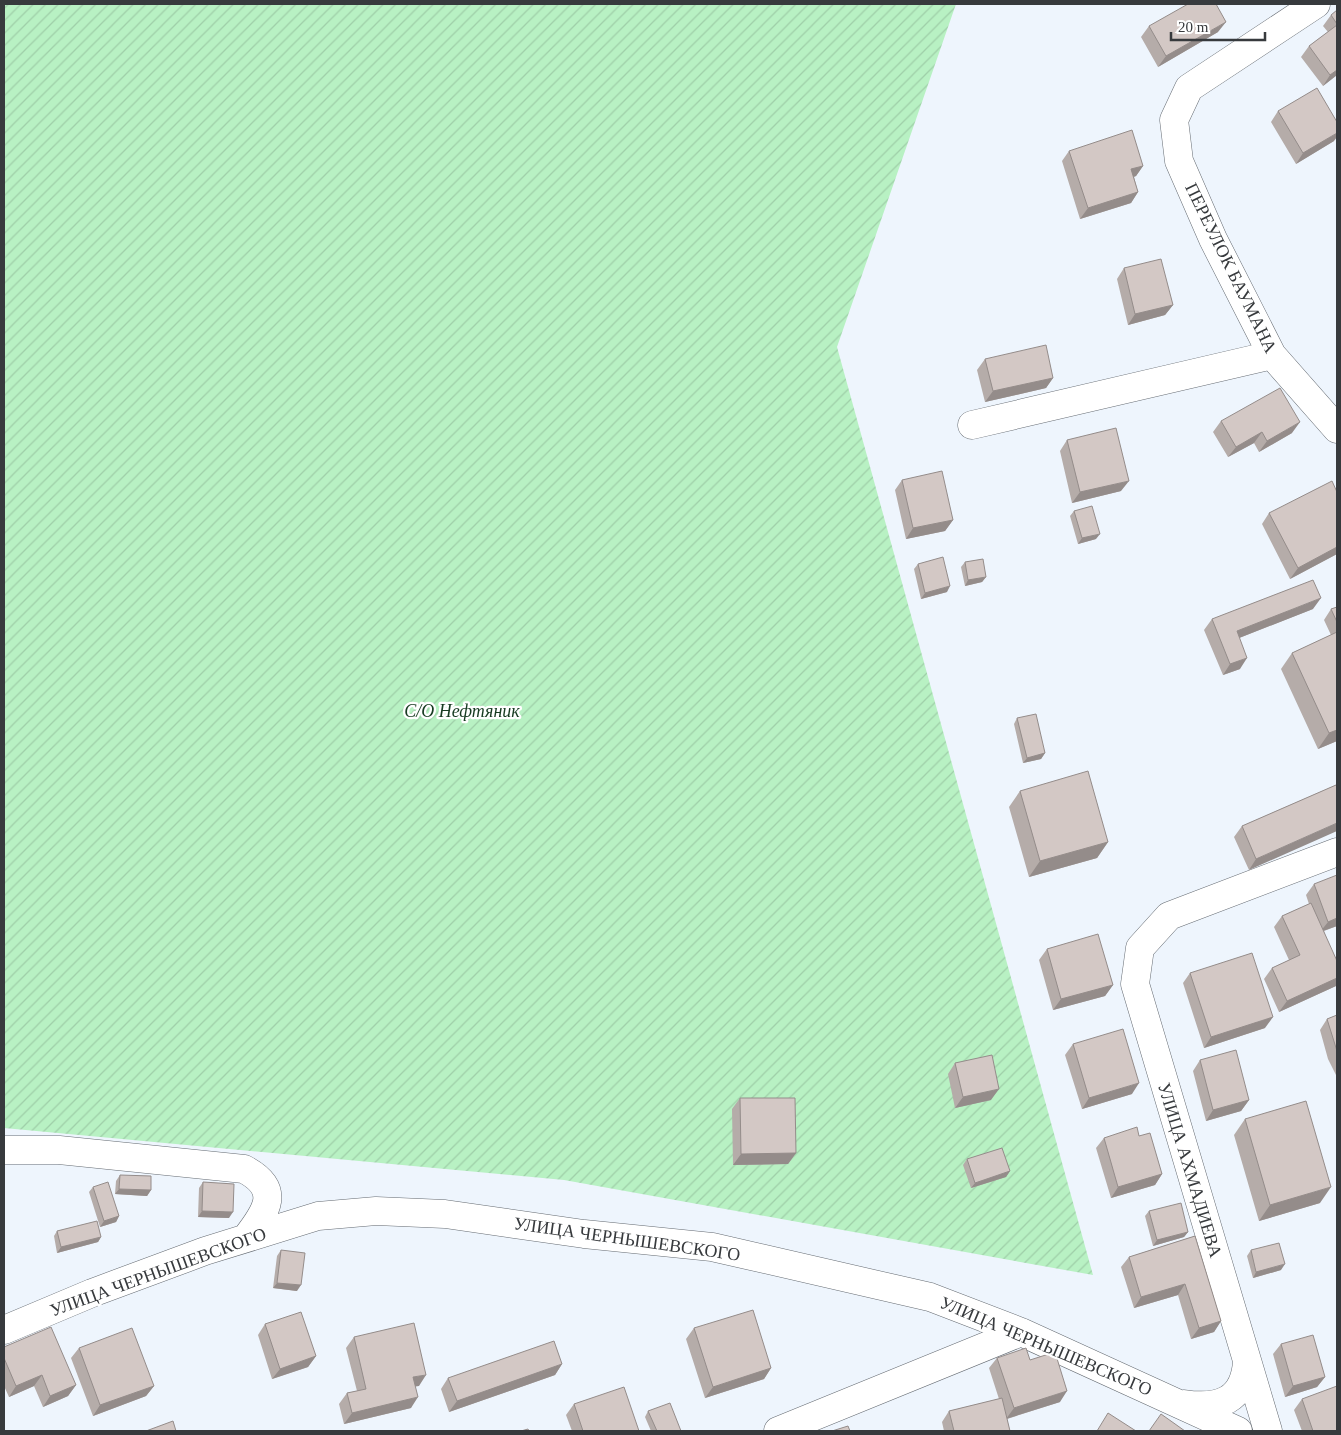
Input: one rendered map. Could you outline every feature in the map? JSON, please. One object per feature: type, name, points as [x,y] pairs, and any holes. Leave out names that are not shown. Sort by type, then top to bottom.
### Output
[{"type":"street","name":"ПЕРЕУЛОК БАУМАНА","points":[[1316,4],[1188,88],[1174,120],[1179,161],[1213,239],[1272,355],[1337,429]]},
{"type":"street","points":[[972,425],[1272,355]]},
{"type":"street","name":"УЛИЦА АХМАДИЕВА","points":[[1268,1431],[1135,984],[1140,948],[1169,916],[1337,852]]},
{"type":"street","points":[[4,1150],[59,1150],[244,1169],[259,1177],[267,1190],[268,1203],[260,1221],[246,1238]]},
{"type":"street","name":"УЛИЦА ЧЕРНЫШЕВСКОГО","points":[[4,1330],[92,1293],[205,1250],[318,1216],[376,1212],[444,1214],[584,1234],[712,1247],[930,1297],[1021,1332],[1238,1431]]},
{"type":"street","points":[[778,1431],[1021,1332]]},
{"type":"street","points":[[1180,1404],[1216,1404],[1231,1398],[1242,1386],[1247,1362]]},
{"type":"green space","name":"С/О Нефтяник","points":[[4,4],[956,4],[837,347],[1093,1275],[564,1180],[4,1128]]},
{"type":"building","points":[[1188,4],[1216,4],[1226,22],[1166,56],[1149,26]]},
{"type":"building","points":[[1337,10],[1337,24],[1331,15]]},
{"type":"building","points":[[1337,25],[1337,70],[1330,75],[1309,46]]},
{"type":"building","points":[[1317,88],[1337,122],[1337,133],[1303,153],[1278,111]]},
{"type":"building","points":[[1132,130],[1143,166],[1131,169],[1138,192],[1088,208],[1069,151]]},
{"type":"building","points":[[1161,259],[1173,305],[1135,314],[1124,268]]},
{"type":"building","points":[[1046,345],[1053,378],[993,391],[985,359]]},
{"type":"building","points":[[1280,388],[1300,422],[1267,441],[1262,432],[1236,447],[1221,421]]},
{"type":"building","points":[[1116,428],[1129,481],[1080,492],[1067,440]]},
{"type":"building","points":[[942,471],[953,520],[913,528],[902,480]]},
{"type":"building","points":[[1332,481],[1337,492],[1337,547],[1298,568],[1269,513]]},
{"type":"building","points":[[1092,506],[1100,534],[1082,538],[1074,511]]},
{"type":"building","points":[[943,557],[950,586],[925,593],[918,564]]},
{"type":"building","points":[[983,559],[986,577],[968,580],[965,562]]},
{"type":"building","points":[[1313,580],[1321,598],[1237,631],[1247,658],[1230,664],[1212,619]]},
{"type":"building","points":[[1337,607],[1337,622],[1331,609]]},
{"type":"building","points":[[1337,632],[1337,730],[1329,733],[1292,653]]},
{"type":"building","points":[[1036,714],[1045,753],[1027,758],[1017,718]]},
{"type":"building","points":[[1088,771],[1108,842],[1040,861],[1020,791]]},
{"type":"building","points":[[1336,785],[1337,823],[1256,859],[1242,826]]},
{"type":"building","points":[[1337,875],[1337,918],[1328,922],[1314,884]]},
{"type":"building","points":[[1311,903],[1337,961],[1337,978],[1287,1001],[1272,968],[1300,955],[1282,916]]},
{"type":"building","points":[[1098,934],[1113,985],[1061,999],[1047,949]]},
{"type":"building","points":[[1252,953],[1273,1017],[1211,1037],[1190,973]]},
{"type":"building","points":[[1337,1015],[1337,1051],[1327,1019]]},
{"type":"building","points":[[1123,1029],[1139,1083],[1089,1098],[1073,1044]]},
{"type":"building","points":[[1236,1050],[1249,1100],[1213,1110],[1200,1060]]},
{"type":"building","points":[[992,1055],[999,1089],[963,1097],[955,1063]]},
{"type":"building","points":[[740,1098],[795,1098],[796,1153],[741,1154]]},
{"type":"building","points":[[1306,1101],[1331,1187],[1270,1205],[1245,1119]]},
{"type":"building","points":[[1137,1127],[1139,1136],[1150,1133],[1162,1174],[1118,1187],[1104,1138]]},
{"type":"building","points":[[1002,1148],[1010,1171],[975,1183],[967,1159]]},
{"type":"building","points":[[120,1175],[151,1176],[151,1190],[119,1189]]},
{"type":"building","points":[[108,1182],[119,1216],[104,1221],[93,1187]]},
{"type":"building","points":[[203,1182],[234,1184],[233,1212],[202,1211]]},
{"type":"building","points":[[1181,1203],[1188,1232],[1157,1240],[1149,1211]]},
{"type":"building","points":[[97,1221],[101,1237],[61,1247],[57,1231]]},
{"type":"building","points":[[1195,1236],[1221,1321],[1199,1328],[1185,1284],[1141,1297],[1129,1257]]},
{"type":"building","points":[[1279,1243],[1285,1264],[1256,1272],[1251,1250]]},
{"type":"building","points":[[281,1250],[305,1253],[301,1285],[277,1283]]},
{"type":"building","points":[[753,1310],[771,1368],[713,1387],[694,1328]]},
{"type":"building","points":[[301,1312],[316,1356],[280,1369],[265,1324]]},
{"type":"building","points":[[414,1323],[426,1375],[413,1377],[418,1397],[352,1413],[347,1393],[366,1389],[354,1337]]},
{"type":"building","points":[[51,1327],[76,1385],[50,1396],[42,1375],[16,1386],[4,1358],[4,1347]]},
{"type":"building","points":[[132,1328],[154,1386],[100,1405],[79,1348]]},
{"type":"building","points":[[1313,1335],[1325,1377],[1293,1386],[1281,1344]]},
{"type":"building","points":[[554,1341],[562,1364],[457,1401],[448,1378]]},
{"type":"building","points":[[1026,1348],[1030,1360],[1055,1352],[1067,1391],[1014,1408],[997,1358]]},
{"type":"building","points":[[1337,1386],[1337,1431],[1313,1431],[1302,1399]]},
{"type":"building","points":[[624,1387],[639,1431],[583,1431],[574,1404]]},
{"type":"building","points":[[1002,1398],[1010,1431],[954,1431],[949,1411]]},
{"type":"building","points":[[670,1403],[681,1431],[657,1431],[648,1411]]},
{"type":"building","points":[[1108,1413],[1136,1431],[1097,1431]]},
{"type":"building","points":[[1161,1414],[1185,1431],[1149,1431]]},
{"type":"building","points":[[173,1421],[176,1431],[146,1431]]},
{"type":"building","points":[[848,1426],[850,1431],[832,1431]]}]
